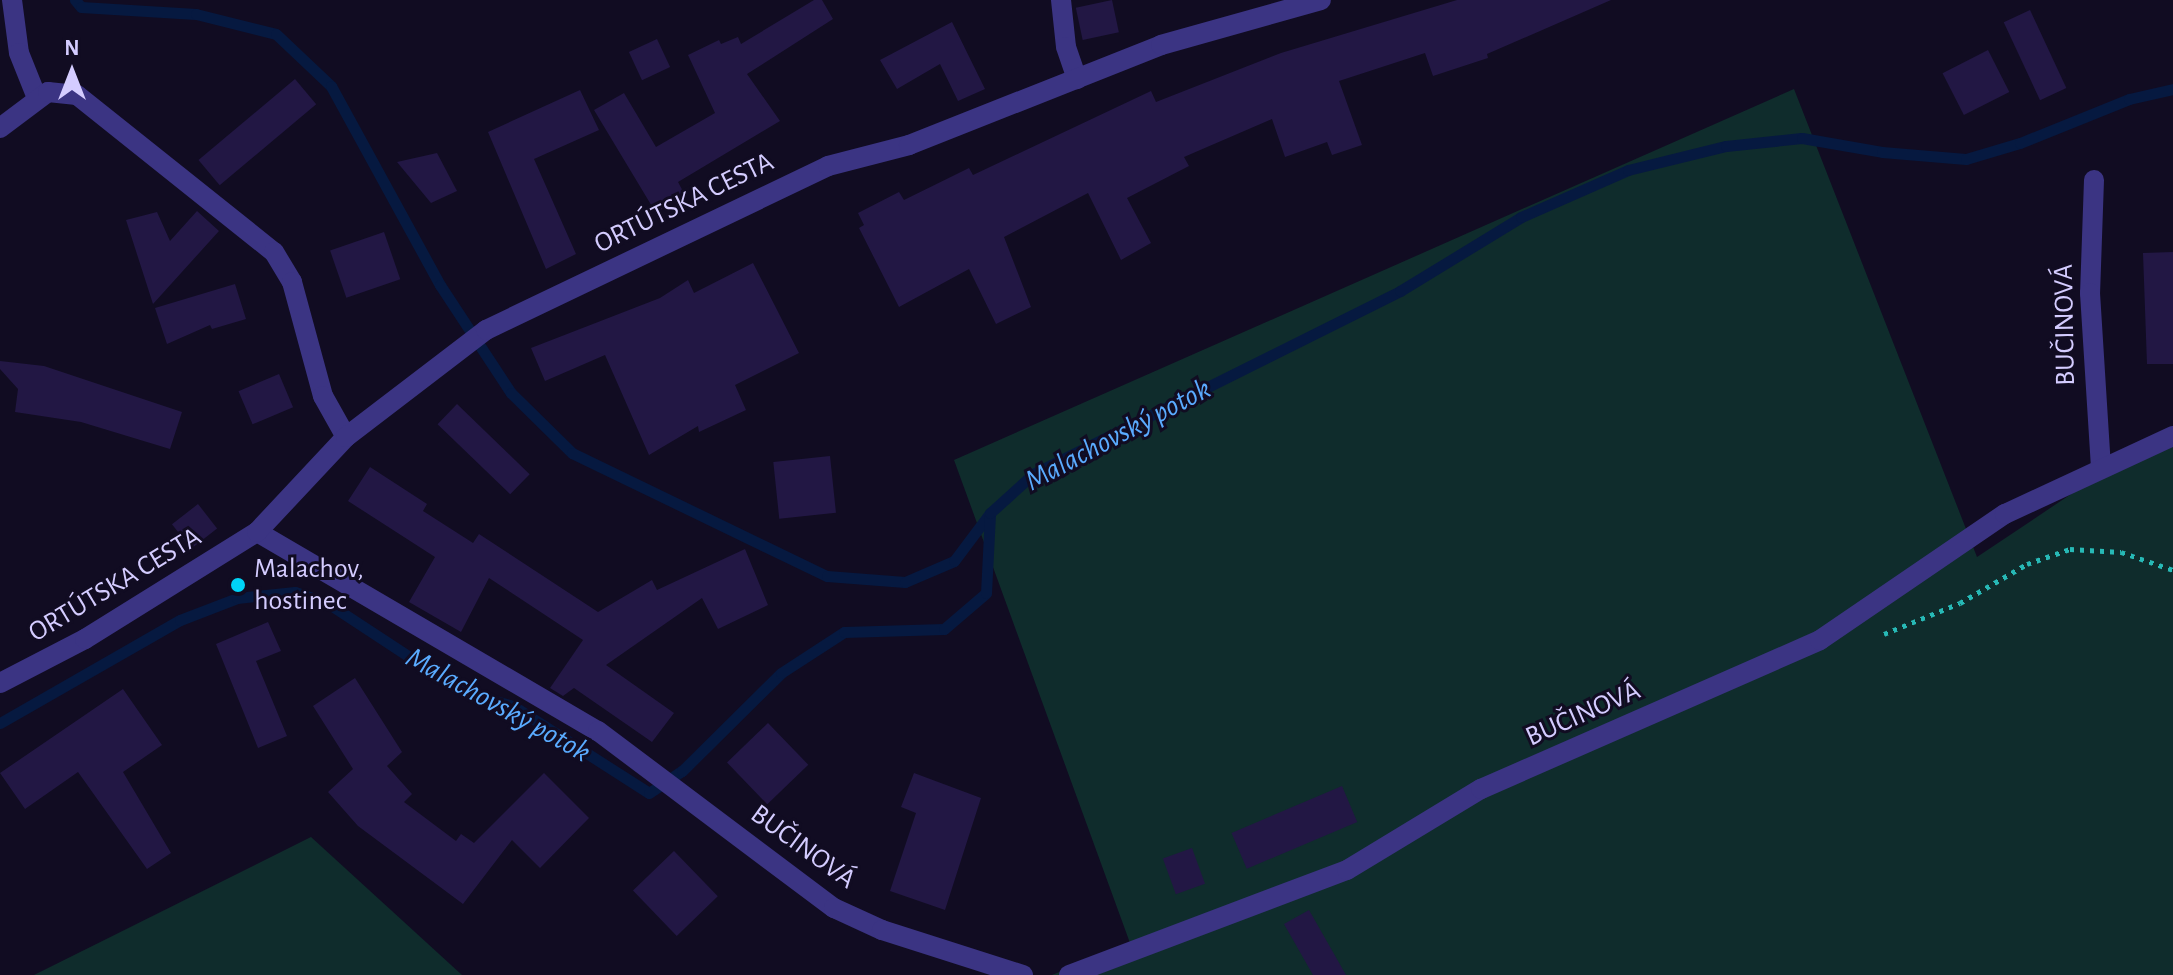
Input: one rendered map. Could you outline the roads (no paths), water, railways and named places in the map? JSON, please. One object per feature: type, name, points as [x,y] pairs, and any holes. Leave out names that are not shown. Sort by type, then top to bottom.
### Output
[{"type":"street","points":[[12,0],[19,53],[37,98]]},
{"type":"street","points":[[1061,0],[1066,47],[1077,79]]},
{"type":"street","name":"ORTÚTSKA CESTA","points":[[0,683],[85,639],[257,532],[346,437],[486,330],[755,197],[1161,45],[1321,0]]},
{"type":"street","points":[[0,128],[37,98],[65,90],[77,95],[274,252],[292,282],[323,396],[346,437]]},
{"type":"street","name":"BUČINOVÁ","points":[[2094,180],[2090,293],[2101,469]]},
{"type":"street","name":"BUČINOVÁ","points":[[1069,975],[1347,870],[1481,789],[1820,640],[2005,514],[2173,436]]},
{"type":"street","name":"BUČINOVÁ","points":[[257,532],[556,704],[655,771],[834,908],[882,930],[1023,975]]},
{"type":"waterway","points":[[75,0],[81,7],[196,14],[276,34],[331,86],[440,285],[511,393],[572,453],[827,576],[905,582],[954,561],[990,513]]},
{"type":"waterway","name":"Malachovský potok","points":[[0,723],[180,620],[237,598],[295,592],[329,604],[463,692],[513,706],[649,793],[682,771],[781,673],[844,632],[944,629],[986,593],[990,513],[1033,474],[1400,291],[1521,217],[1628,170],[1726,146],[1802,138],[1882,152],[1966,159],[2020,143],[2129,99],[2173,89]]},
{"type":"place","name":"Malachov, hostinec","points":[[238,585]]}]
